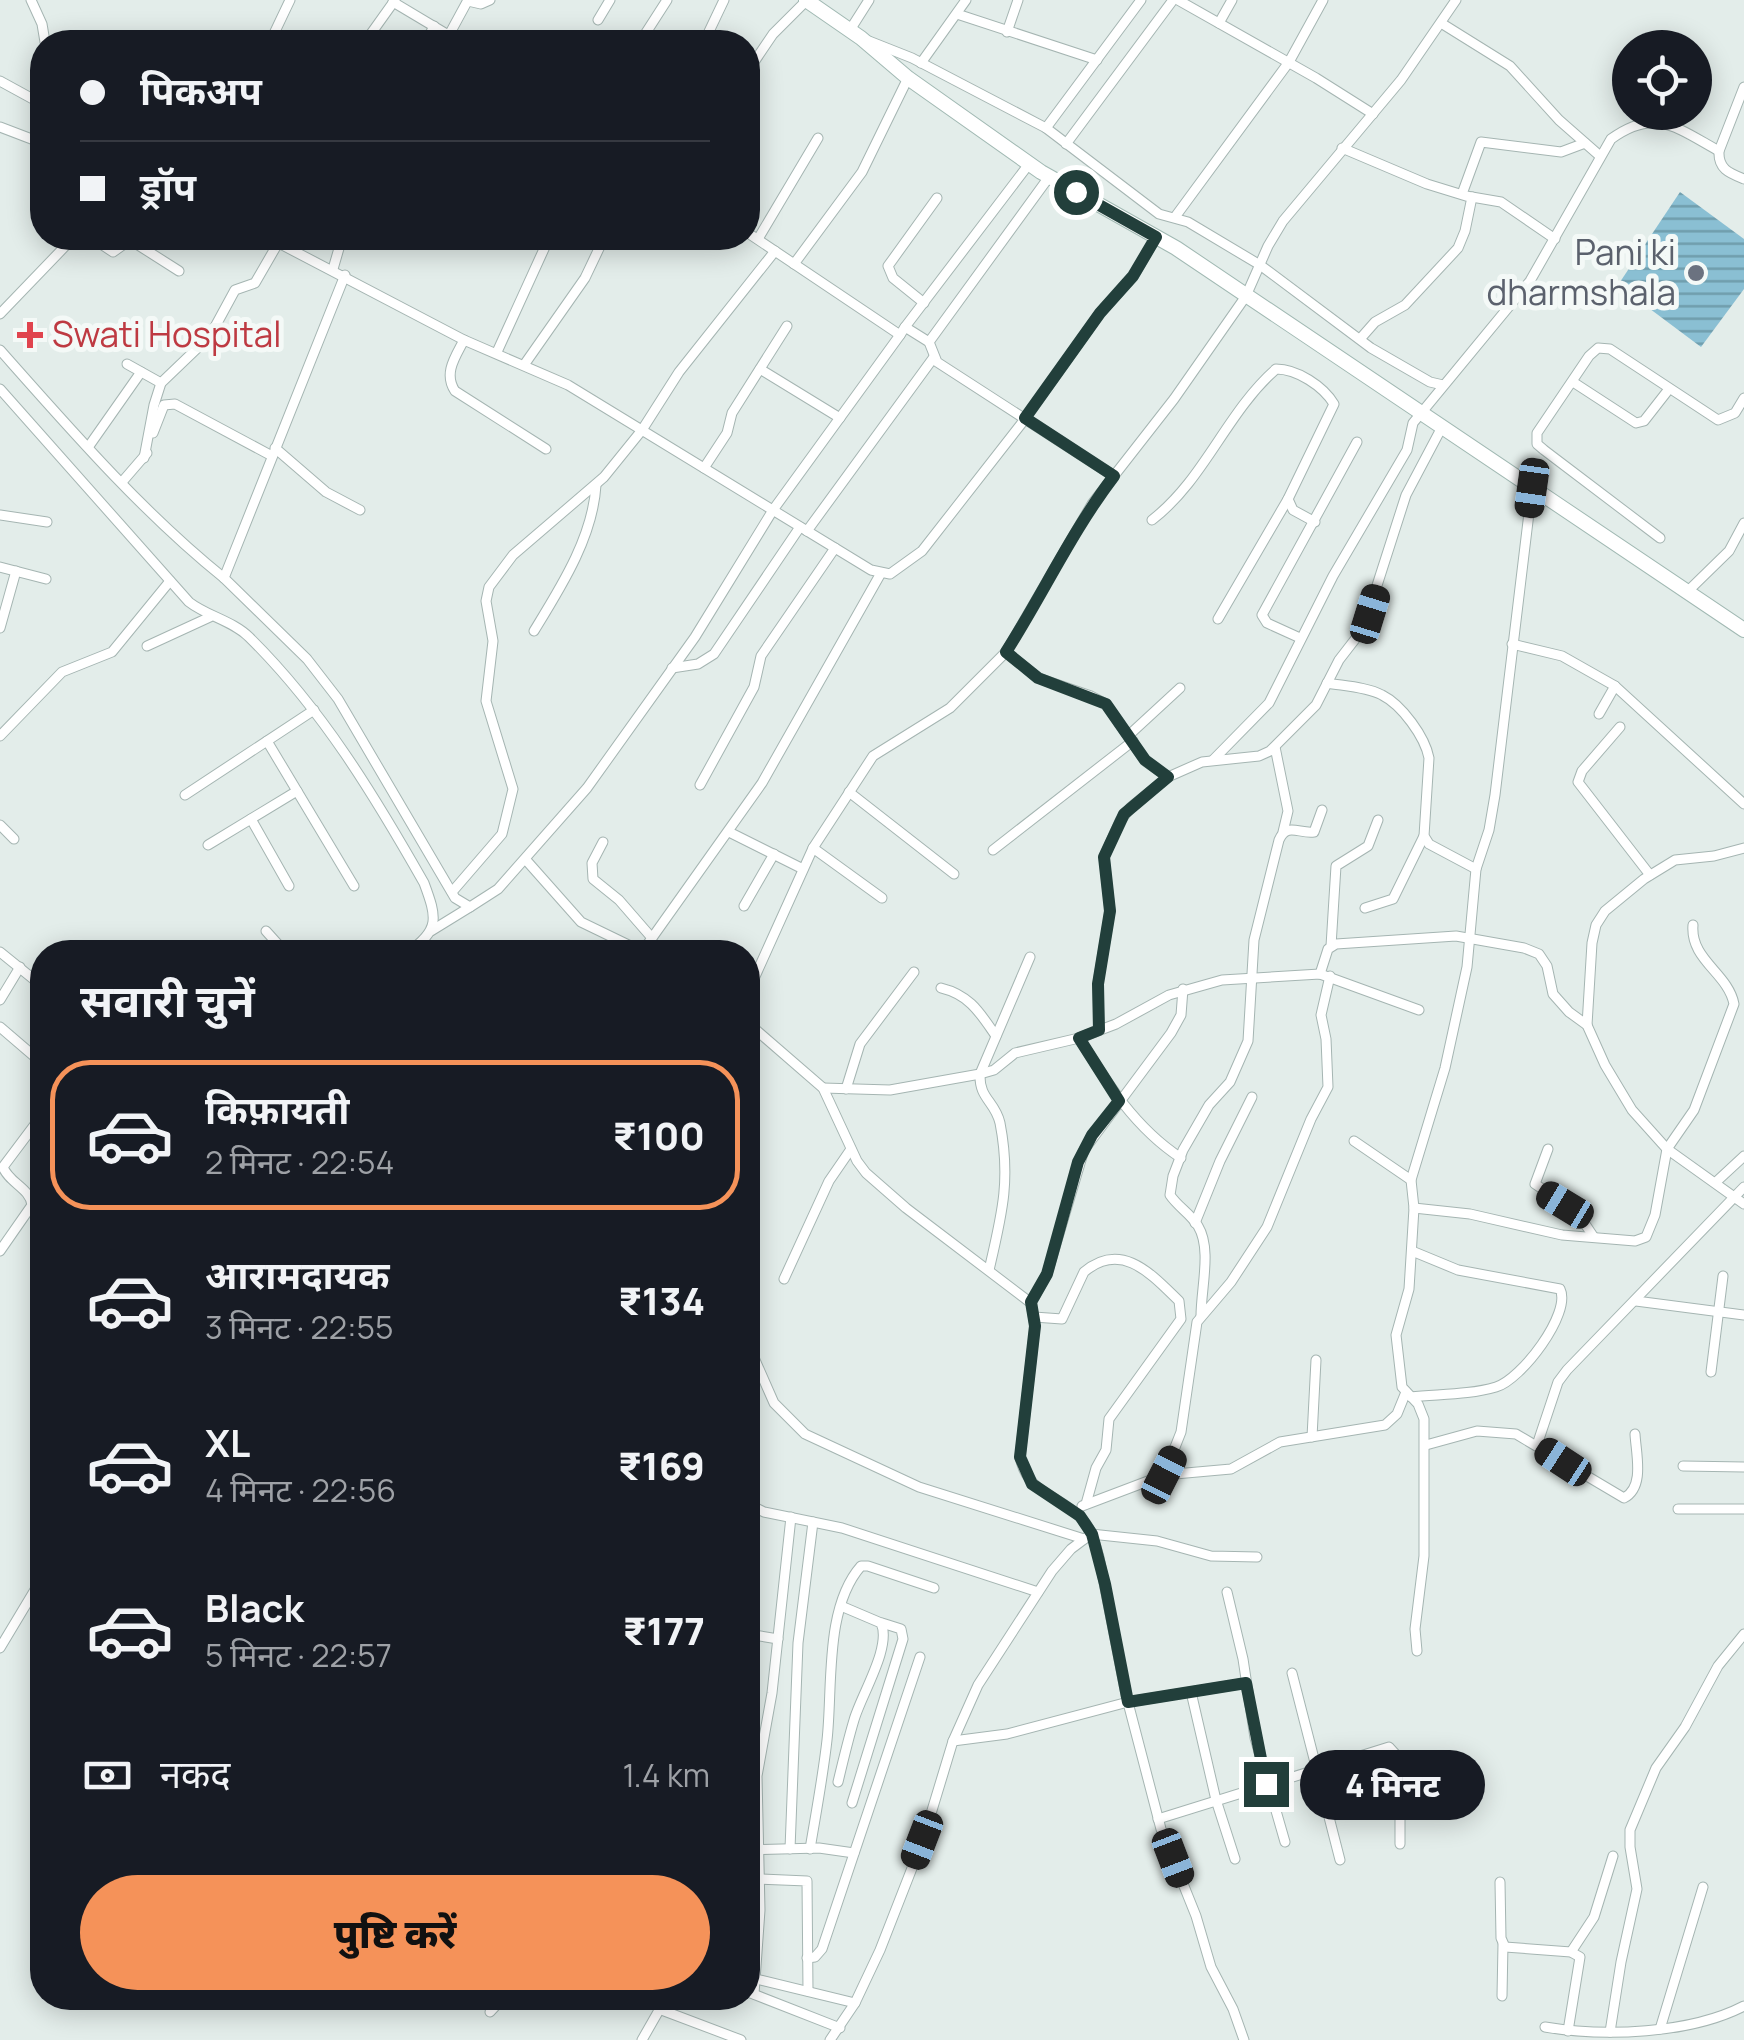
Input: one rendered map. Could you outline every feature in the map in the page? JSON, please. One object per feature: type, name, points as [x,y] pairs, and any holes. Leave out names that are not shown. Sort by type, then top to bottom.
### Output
[{"type":"main road","points":[[806,0],[1029,164],[1156,237],[1744,630]]},
{"type":"street","points":[[31,0],[43,30]]},
{"type":"street","points":[[276,30],[290,0]]},
{"type":"street","points":[[452,30],[468,0],[481,4],[490,0]]},
{"type":"street","points":[[598,20],[610,0]]},
{"type":"street","points":[[648,30],[667,0]]},
{"type":"street","points":[[710,30],[724,0]]},
{"type":"street","points":[[760,53],[806,0]]},
{"type":"street","points":[[870,0],[855,34],[921,62],[1046,128],[1154,211],[1188,222],[1260,265],[1360,339],[1430,382],[1443,385]]},
{"type":"street","points":[[921,62],[966,0]]},
{"type":"street","points":[[1008,32],[1018,0]]},
{"type":"street","points":[[1046,128],[1142,0]]},
{"type":"street","points":[[1066,144],[1176,0],[1373,114]]},
{"type":"street","points":[[1220,23],[1232,0]]},
{"type":"street","points":[[1176,217],[1289,62],[1323,0]]},
{"type":"street","points":[[760,965],[813,848],[873,756],[950,708],[1006,652],[1092,504],[1174,399],[1246,296],[1283,221],[1373,114],[1456,0]]},
{"type":"street","points":[[374,30],[394,1],[441,30]]},
{"type":"street","points":[[957,14],[1097,60]]},
{"type":"street","points":[[1441,24],[1510,66],[1540,101],[1600,156]]},
{"type":"street","points":[[432,30],[434,26]]},
{"type":"street","points":[[794,264],[862,172],[908,78]]},
{"type":"street","points":[[0,81],[30,97]]},
{"type":"street","points":[[1744,87],[1719,152],[1721,167],[1744,179]]},
{"type":"street","points":[[1213,760],[1268,703],[1300,638],[1407,450],[1410,429],[1420,412],[1457,374],[1485,333],[1530,281],[1611,139],[1652,120],[1719,152]]},
{"type":"street","points":[[0,127],[30,138]]},
{"type":"street","points":[[760,237],[818,138]]},
{"type":"street","points":[[1360,339],[1375,322],[1405,305],[1458,248],[1465,231],[1467,196],[1481,142],[1561,152],[1585,143]]},
{"type":"street","points":[[1342,148],[1392,171],[1467,196],[1501,202],[1555,239]]},
{"type":"street","points":[[425,940],[431,932],[498,890],[587,788],[734,576],[773,510],[1029,164]]},
{"type":"street","points":[[929,342],[1049,177]]},
{"type":"street","points":[[924,302],[893,278],[888,266],[938,198]]},
{"type":"street","points":[[297,250],[464,340],[568,386],[881,573],[896,572],[922,551],[1100,313],[1133,276],[1156,237]]},
{"type":"street","points":[[672,668],[698,664],[714,654],[934,357],[929,342],[903,331],[760,241]]},
{"type":"street","points":[[0,314],[61,250]]},
{"type":"street","points":[[147,250],[179,272]]},
{"type":"street","points":[[144,458],[161,383],[210,336],[235,290],[256,283],[271,250]]},
{"type":"street","points":[[333,269],[339,250]]},
{"type":"street","points":[[497,352],[544,250]]},
{"type":"street","points":[[524,365],[585,278],[598,250]]},
{"type":"street","points":[[452,892],[502,834],[513,789],[486,701],[494,641],[486,601],[489,587],[513,555],[596,486],[642,430],[679,372],[775,251]]},
{"type":"street","points":[[224,578],[346,275]]},
{"type":"street","points":[[704,468],[727,434],[732,412],[787,326]]},
{"type":"street","points":[[464,340],[450,369],[455,391],[546,449]]},
{"type":"street","points":[[1660,538],[1537,444],[1537,433],[1593,351],[1605,348],[1718,420],[1735,414],[1744,398]]},
{"type":"street","points":[[0,350],[122,482],[307,659],[338,699],[452,892],[470,907]]},
{"type":"street","points":[[934,357],[1114,476]]},
{"type":"street","points":[[127,364],[161,383]]},
{"type":"street","points":[[1152,520],[1181,495],[1239,410],[1276,368],[1292,371],[1326,392],[1334,404],[1288,499],[1218,619]]},
{"type":"street","points":[[760,369],[840,418]]},
{"type":"street","points":[[89,446],[142,372]]},
{"type":"street","points":[[1572,382],[1636,423],[1644,421],[1669,389]]},
{"type":"street","points":[[1,393],[189,602],[246,634],[314,710],[357,768],[424,883],[432,906],[431,932]]},
{"type":"street","points":[[122,482],[144,458],[161,410],[168,403],[274,452],[326,492],[360,510]]},
{"type":"street","points":[[1099,1030],[1098,984],[1110,911],[1104,857],[1124,814],[1168,777],[1213,760],[1259,756],[1275,747],[1316,705],[1339,660],[1363,629],[1406,496],[1442,428]]},
{"type":"street","points":[[1300,638],[1267,623],[1262,616],[1357,442]]},
{"type":"street","points":[[534,631],[588,530],[596,486]]},
{"type":"street","points":[[1417,1651],[1414,1629],[1424,1556],[1426,1444],[1422,1411],[1402,1388],[1396,1335],[1408,1297],[1412,1180],[1446,1068],[1467,968],[1476,870],[1495,794],[1532,488]]},
{"type":"street","points":[[1288,499],[1293,510],[1315,522]]},
{"type":"street","points":[[0,515],[47,522]]},
{"type":"street","points":[[1687,592],[1733,546],[1744,523]]},
{"type":"street","points":[[700,786],[754,687],[761,656],[834,548]]},
{"type":"street","points":[[0,567],[46,580]]},
{"type":"street","points":[[0,628],[16,571]]},
{"type":"street","points":[[603,842],[592,863],[593,879],[619,900],[652,938],[762,784],[881,573]]},
{"type":"street","points":[[0,736],[62,672],[112,652],[170,581]]},
{"type":"street","points":[[147,646],[210,617]]},
{"type":"street","points":[[1512,644],[1562,656],[1616,686],[1744,804]]},
{"type":"street","points":[[1006,652],[1038,678],[1106,704],[1153,769],[1168,777]]},
{"type":"street","points":[[1327,683],[1385,696],[1423,741],[1429,758],[1424,836],[1393,899],[1365,908]]},
{"type":"street","points":[[1599,714],[1616,686]]},
{"type":"street","points":[[993,850],[1131,738],[1180,688]]},
{"type":"street","points":[[185,795],[314,710]]},
{"type":"street","points":[[1620,728],[1582,771],[1578,782],[1650,875]]},
{"type":"street","points":[[267,741],[354,886]]},
{"type":"street","points":[[1202,1316],[1201,1280],[1207,1257],[1201,1231],[1170,1195],[1180,1158],[1209,1105],[1230,1082],[1248,1041],[1257,922],[1288,811],[1275,747]]},
{"type":"street","points":[[208,845],[297,791]]},
{"type":"street","points":[[848,792],[954,874]]},
{"type":"street","points":[[1282,833],[1289,829],[1314,832],[1322,810]]},
{"type":"street","points":[[251,819],[290,886]]},
{"type":"street","points":[[1164,1475],[1181,1432],[1196,1327],[1267,1226],[1311,1119],[1324,1098],[1329,1079],[1321,1015],[1336,866],[1368,846],[1378,820]]},
{"type":"street","points":[[0,825],[14,839]]},
{"type":"street","points":[[729,832],[803,869]]},
{"type":"street","points":[[1424,836],[1429,844],[1476,870]]},
{"type":"street","points":[[813,848],[882,898]]},
{"type":"street","points":[[1587,1025],[1596,925],[1604,911],[1676,860],[1744,848]]},
{"type":"street","points":[[744,906],[774,854]]},
{"type":"street","points":[[526,860],[581,922],[618,940]]},
{"type":"street","points":[[1414,1208],[1470,1214],[1562,1235],[1635,1242],[1646,1237],[1658,1204],[1667,1149],[1694,1110],[1734,1004],[1728,989],[1695,949],[1693,925]]},
{"type":"street","points":[[266,931],[274,940]]},
{"type":"street","points":[[1330,946],[1406,938],[1469,937],[1539,954],[1553,994],[1587,1025],[1626,1100],[1667,1149],[1744,1204]]},
{"type":"street","points":[[0,952],[30,976]]},
{"type":"street","points":[[989,1270],[1007,1170],[998,1116],[980,1088],[980,1074],[1030,957]]},
{"type":"street","points":[[0,1000],[20,967]]},
{"type":"street","points":[[846,1089],[860,1044],[914,972]]},
{"type":"street","points":[[823,1088],[890,1090],[980,1074],[994,1070],[1015,1053],[1079,1038],[1183,989],[1222,980],[1325,975],[1419,1010]]},
{"type":"street","points":[[941,988],[970,1000],[996,1036]]},
{"type":"street","points":[[1183,989],[1181,1014],[1171,1033],[1092,1135],[1078,1162],[1047,1274],[1031,1302],[1034,1317],[1021,1463],[1032,1484],[1072,1510],[1088,1536],[1107,1593],[1128,1702],[1158,1818],[1211,1966],[1234,2008],[1244,2040]]},
{"type":"street","points":[[0,1026],[30,1052]]},
{"type":"street","points":[[760,1033],[823,1088],[866,1173],[1031,1302]]},
{"type":"street","points":[[1079,1038],[1119,1101],[1158,1142],[1180,1158]]},
{"type":"street","points":[[1195,1223],[1252,1097]]},
{"type":"street","points":[[30,1131],[3,1167],[30,1199]]},
{"type":"street","points":[[1354,1141],[1412,1180]]},
{"type":"street","points":[[784,1279],[829,1181],[851,1148]]},
{"type":"street","points":[[1548,1149],[1535,1184],[1577,1212],[1593,1236]]},
{"type":"street","points":[[1716,1182],[1744,1156]]},
{"type":"street","points":[[1537,1444],[1558,1382],[1744,1187]]},
{"type":"street","points":[[0,1251],[30,1208]]},
{"type":"street","points":[[1408,1395],[1504,1384],[1541,1346],[1564,1296],[1560,1289],[1542,1283],[1458,1270],[1412,1251]]},
{"type":"street","points":[[1034,1317],[1062,1319],[1084,1272],[1114,1258],[1137,1264],[1182,1308],[1180,1319],[1109,1418],[1106,1450],[1096,1468],[1086,1504]]},
{"type":"street","points":[[1711,1372],[1723,1276]]},
{"type":"street","points":[[1636,1301],[1744,1315]]},
{"type":"street","points":[[1312,1437],[1316,1360]]},
{"type":"street","points":[[760,1371],[774,1403],[804,1434],[919,1487],[1088,1536],[1158,1541],[1211,1556],[1257,1557]]},
{"type":"street","points":[[1072,1510],[1164,1475],[1232,1469],[1273,1444],[1385,1424],[1397,1414],[1408,1395]]},
{"type":"street","points":[[1426,1444],[1491,1430],[1516,1434],[1624,1498],[1636,1486],[1635,1434]]},
{"type":"street","points":[[1683,1466],[1744,1466]]},
{"type":"street","points":[[1678,1509],[1744,1509]]},
{"type":"street","points":[[760,1510],[814,1522],[1038,1592]]},
{"type":"street","points":[[760,1756],[791,1517]]},
{"type":"street","points":[[790,1849],[798,1643],[814,1522]]},
{"type":"street","points":[[830,2040],[855,2003],[880,1950],[922,1840],[953,1741],[978,1685],[1062,1558],[1088,1536]]},
{"type":"street","points":[[810,1848],[826,1753],[831,1666],[841,1606],[861,1566],[934,1588]]},
{"type":"street","points":[[1227,1592],[1266,1784],[1286,1842]]},
{"type":"street","points":[[0,1648],[30,1598]]},
{"type":"street","points":[[841,1606],[901,1628],[903,1639],[852,1803]]},
{"type":"street","points":[[838,1782],[854,1718],[883,1639],[881,1622]]},
{"type":"street","points":[[1610,2032],[1637,1890],[1630,1830],[1656,1768],[1685,1727],[1718,1666],[1744,1634]]},
{"type":"street","points":[[760,1636],[778,1639]]},
{"type":"street","points":[[807,1958],[816,1957],[822,1949],[920,1656]]},
{"type":"street","points":[[1292,1673],[1340,1860]]},
{"type":"street","points":[[953,1741],[1007,1734],[1128,1702],[1246,1683]]},
{"type":"street","points":[[1191,1692],[1216,1800],[1235,1859]]},
{"type":"street","points":[[1158,1818],[1382,1747],[1394,1749],[1400,1759],[1400,1844]]},
{"type":"street","points":[[760,1850],[810,1848],[854,1853]]},
{"type":"street","points":[[1571,1952],[1594,1917],[1613,1856]]},
{"type":"street","points":[[760,1879],[806,1882],[808,1990]]},
{"type":"street","points":[[1500,1882],[1502,1996]]},
{"type":"street","points":[[1660,2029],[1702,1887]]},
{"type":"street","points":[[1503,1944],[1510,1948],[1571,1952],[1580,1957],[1568,2031]]},
{"type":"street","points":[[760,1980],[855,2003]]},
{"type":"street","points":[[760,1997],[840,2028]]},
{"type":"street","points":[[1545,2027],[1586,2037],[1660,2029],[1744,2006]]},
{"type":"street","points":[[642,2040],[659,2010],[741,2040]]},
{"type":"water","points":[[1680,192],[1744,239],[1744,289],[1701,347],[1618,285]]},
{"type":"place","name":"Pani ki dharmshala","points":[[1696,273]]},
{"type":"place","name":"Swati Hospital","points":[[30,335]]},
{"type":"route","points":[[1076,192],[1156,237],[1133,276],[1100,313],[1025,418],[1114,476],[1092,504],[1006,652],[1022,669],[1038,678],[1106,704],[1145,760],[1168,777],[1124,814],[1104,857],[1110,911],[1098,984],[1099,1030],[1079,1038],[1119,1101],[1092,1135],[1078,1162],[1047,1274],[1031,1302],[1035,1326],[1020,1457],[1028,1480],[1080,1516],[1092,1534],[1128,1702],[1246,1683],[1266,1784]]}]
